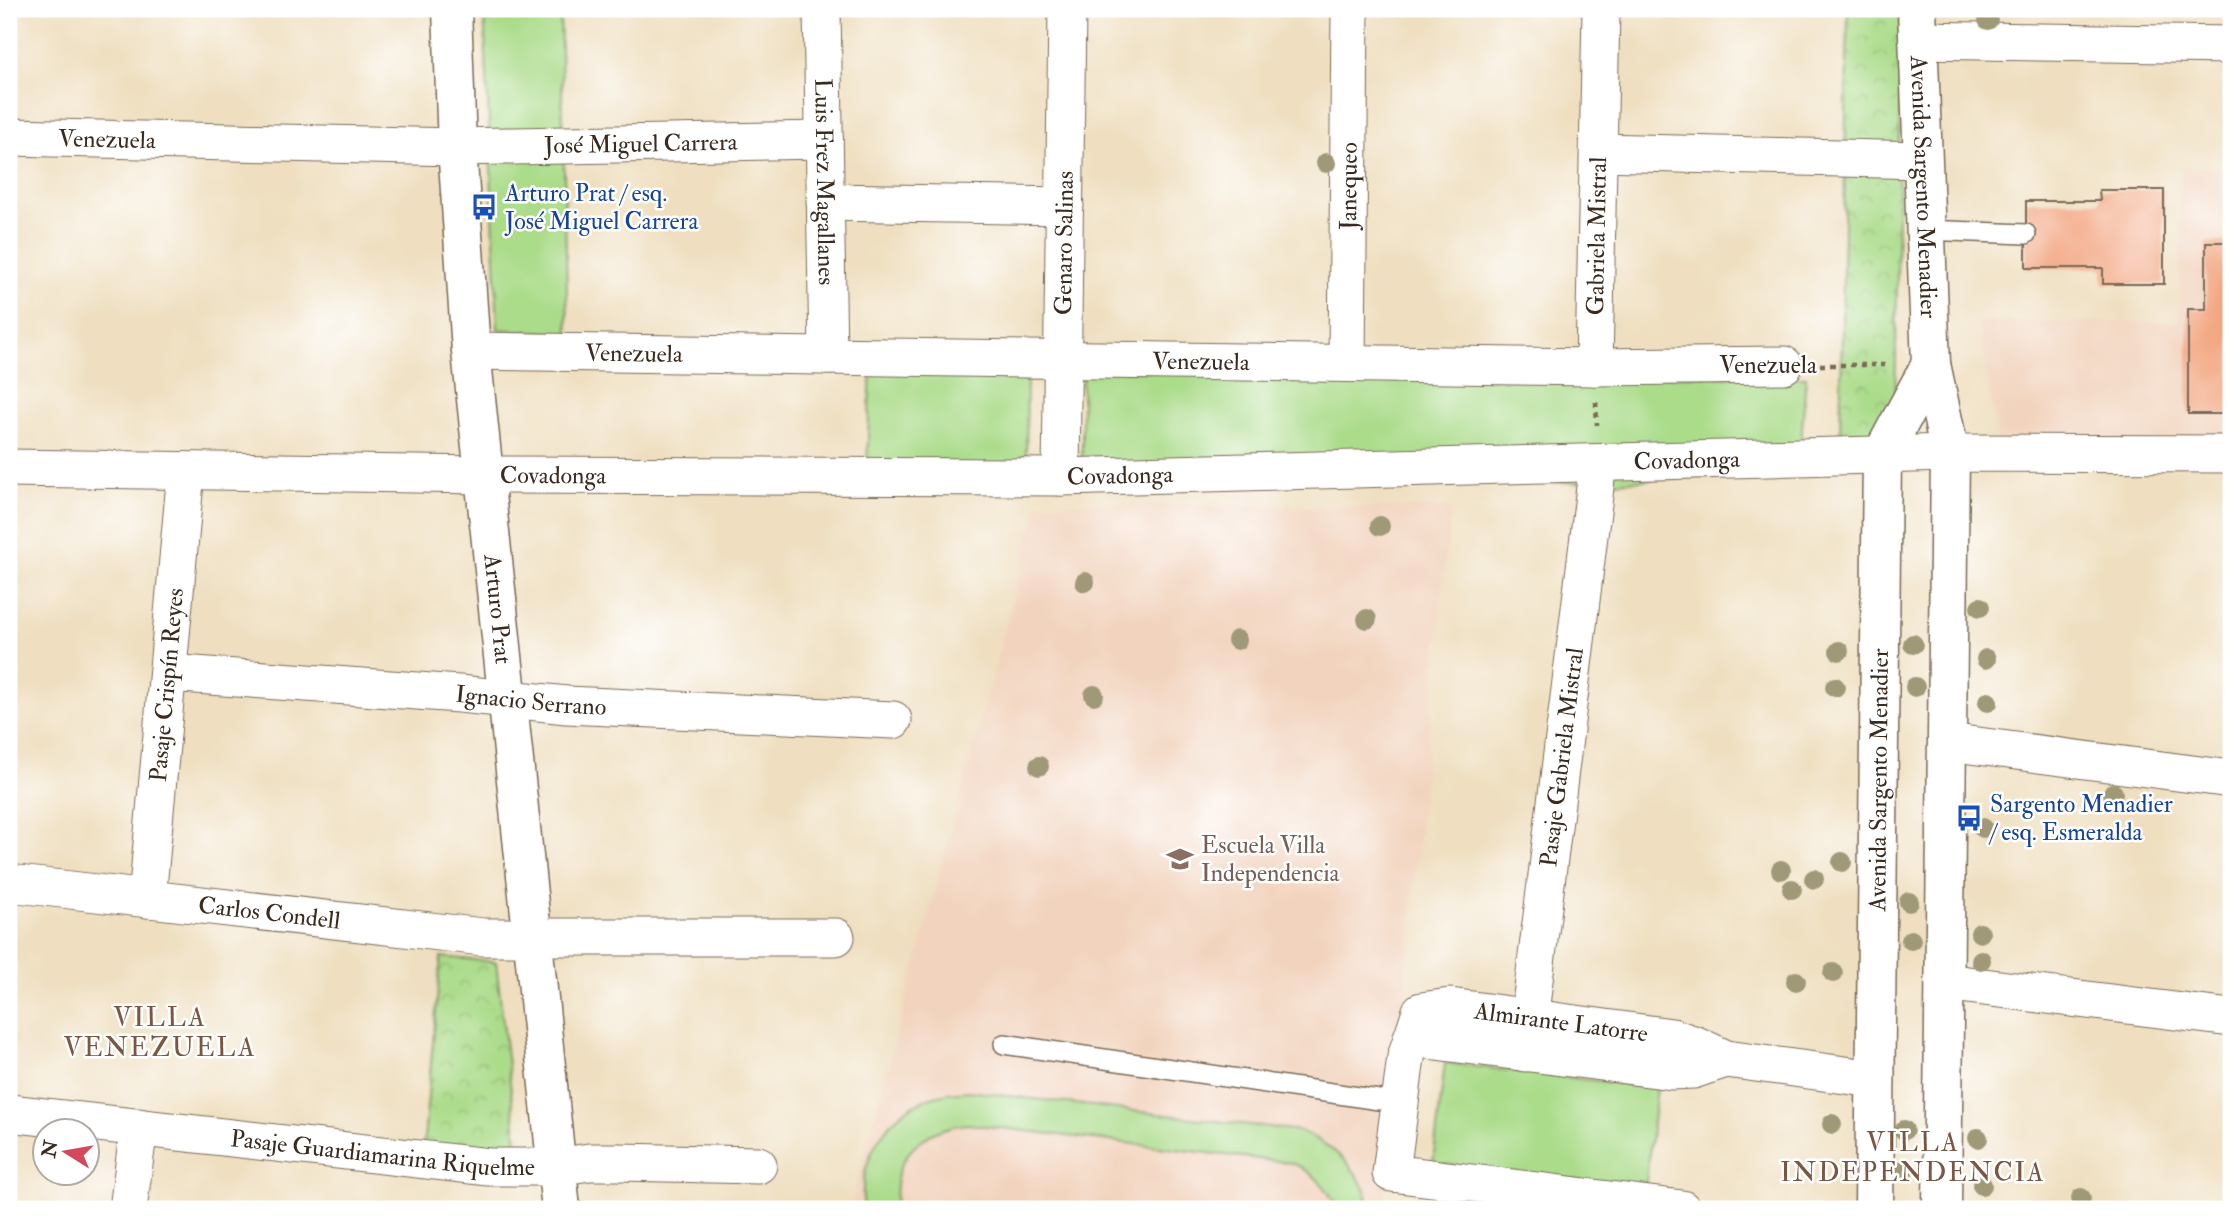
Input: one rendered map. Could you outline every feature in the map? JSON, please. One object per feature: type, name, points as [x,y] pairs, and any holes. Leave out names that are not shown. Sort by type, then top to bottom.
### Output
[{"type":"main road","name":"Arturo Prat","points":[[452,9],[457,147],[471,351],[561,1209]]},
{"type":"main road","name":"Avenida Sargento Menadier","points":[[1918,24],[1931,364],[1950,453],[1942,1209]]},
{"type":"main road","name":"Avenida Sargento Menadier","points":[[1874,1209],[1882,455],[1931,364]]},
{"type":"street","name":"Luis Frez Magallanes","points":[[822,9],[828,356]]},
{"type":"street","name":"Genaro Salinas","points":[[1061,477],[1068,9]]},
{"type":"street","name":"Janequeo","points":[[1347,363],[1350,9]]},
{"type":"street","name":"Gabriela Mistral","points":[[1594,367],[1601,9]]},
{"type":"street","points":[[1918,24],[2231,45]]},
{"type":"street","name":"Venezuela","points":[[9,137],[457,147]]},
{"type":"street","name":"José Miguel Carrera","points":[[457,147],[824,140]]},
{"type":"street","points":[[1599,152],[1922,160]]},
{"type":"street","points":[[825,202],[1065,206]]},
{"type":"street","name":"Venezuela","points":[[471,351],[1594,367],[1784,365]]},
{"type":"street","name":"Covadonga","points":[[9,468],[484,475],[1061,477],[1950,453],[2231,454]]},
{"type":"street","name":"Pasaje Gabriela Mistral","points":[[1527,1035],[1598,463]]},
{"type":"street","name":"Pasaje Crispín Reyes","points":[[147,899],[186,471]]},
{"type":"street","name":"Ignacio Serrano","points":[[168,673],[567,705],[893,720]]},
{"type":"street","points":[[1947,742],[2231,779]]},
{"type":"street","name":"Carlos Condell","points":[[9,883],[483,937],[836,937]]},
{"type":"street","points":[[1944,982],[2231,1018]]},
{"type":"street","name":"Almirante Latorre","points":[[1627,1206],[1391,1173],[1399,1100],[1412,1038],[1421,1011],[1450,1007],[1527,1035],[1672,1037],[1726,1059],[1875,1079]]},
{"type":"street","name":"Pasaje Guardiamarina Riquelme","points":[[9,1113],[489,1167],[556,1167],[599,1162],[758,1165]]},
{"type":"street","points":[[128,1209],[139,1127]]},
{"type":"street","points":[[1627,1206],[1682,1209]]},
{"type":"lane","points":[[1924,230],[2026,234]]},
{"type":"lane","points":[[1004,1044],[1379,1100],[1399,1100]]},
{"type":"path","name":"Venezuela","points":[[1784,365],[1931,364]]},
{"type":"path","points":[[1594,367],[1598,463]]},
{"type":"shaded area","points":[[2231,167],[2231,441],[1998,440],[1978,322],[2179,322],[2181,168]]},
{"type":"shaded area","name":"Escuela Villa Independencia","points":[[1038,503],[1451,508],[1383,1209],[850,1209]]},
{"type":"green space","points":[[484,9],[560,9],[568,334],[498,329]]},
{"type":"green space","points":[[1848,9],[1901,9],[1895,416],[1876,437],[1840,441]]},
{"type":"green space","points":[[871,364],[1027,367],[1026,469],[867,466]]},
{"type":"green space","points":[[1082,370],[1806,377],[1799,469],[1599,483],[1082,473]]},
{"type":"green space","points":[[441,957],[496,962],[519,1160],[423,1149]]},
{"type":"green space","points":[[1445,1063],[1657,1088],[1645,1189],[1433,1163]]},
{"type":"green space","points":[[969,1091],[1300,1131],[1324,1144],[1346,1161],[1367,1195],[1370,1209],[1337,1209],[1319,1181],[1292,1163],[968,1124],[936,1132],[912,1150],[903,1162],[898,1176],[897,1209],[864,1209],[863,1192],[869,1159],[876,1144],[897,1117],[926,1099]]},
{"type":"building","points":[[2099,190],[2164,190],[2164,284],[2103,284],[2103,268],[2026,268],[2026,201],[2100,201]]},
{"type":"building","points":[[2206,242],[2231,242],[2231,414],[2188,414],[2188,309],[2206,309]]},
{"type":"place","name":"Arturo Prat / esq. José Miguel Carrera","points":[[484,207]]},
{"type":"place","name":"Sargento Menadier / esq. Esmeralda","points":[[1969,818]]},
{"type":"place","name":"Escuela Villa Independencia","points":[[1180,859]]},
{"type":"district","name":"VILLA VENEZUELA","points":[[160,1032]]},
{"type":"district","name":"VILLA INDEPENDENCIA","points":[[1913,1157]]}]
